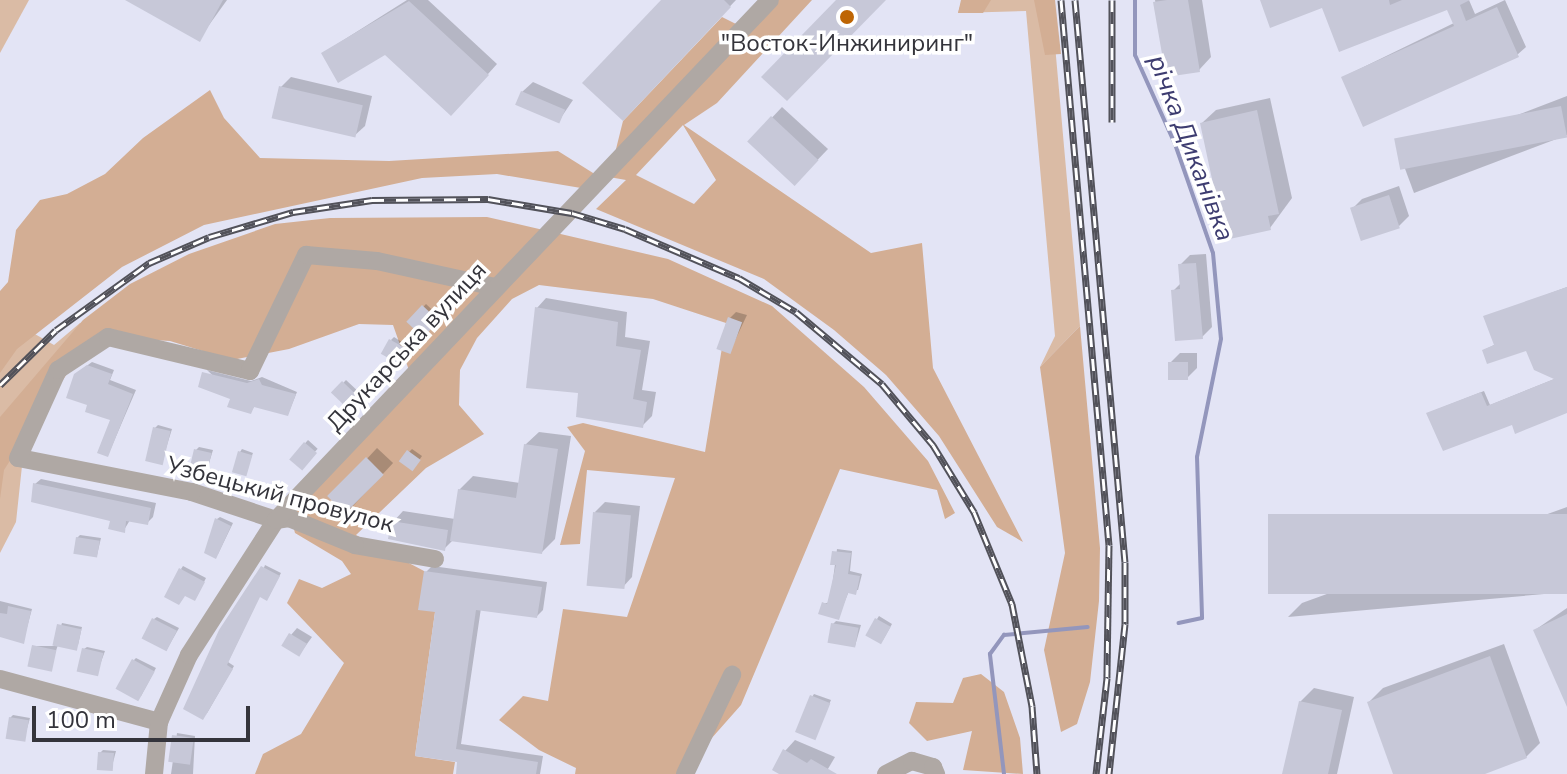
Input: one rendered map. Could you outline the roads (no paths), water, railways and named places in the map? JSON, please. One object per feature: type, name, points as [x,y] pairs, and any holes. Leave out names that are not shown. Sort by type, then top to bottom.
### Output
[{"type":"street","name":"Друкарська вулиця","points":[[154,774],[159,722],[227,588],[276,520],[495,287],[572,213],[770,0]]},
{"type":"street","name":"Узбецький провулок","points":[[435,559],[355,545],[289,518],[276,520],[192,492],[18,458],[58,370],[108,337],[250,371],[306,255],[377,261],[495,287]]},
{"type":"street","points":[[685,774],[732,675]]},
{"type":"street","points":[[0,679],[159,722]]},
{"type":"street","points":[[886,774],[912,761],[933,767],[936,774]]},
{"type":"waterway","name":"річка Диканівка","points":[[1135,0],[1135,55],[1175,144],[1213,253],[1221,339],[1197,457],[1202,618],[1179,623]]},
{"type":"waterway","name":"річка Диканівка","points":[[1004,774],[990,654],[1004,635],[1088,627]]},
{"type":"railway","points":[[1061,0],[1109,545],[1107,678],[1096,774]]},
{"type":"railway","points":[[1075,0],[1125,562],[1125,624],[1109,774]]},
{"type":"railway","points":[[1112,0],[1112,122]]},
{"type":"railway","points":[[0,385],[56,330],[149,263],[209,237],[293,212],[372,200],[488,199],[572,213],[625,229],[739,278],[796,312],[882,384],[933,445],[974,512],[1012,604],[1032,706],[1037,774]]},
{"type":"place","name":"\"Восток-Инжиниринг\"","points":[[847,17]]}]
